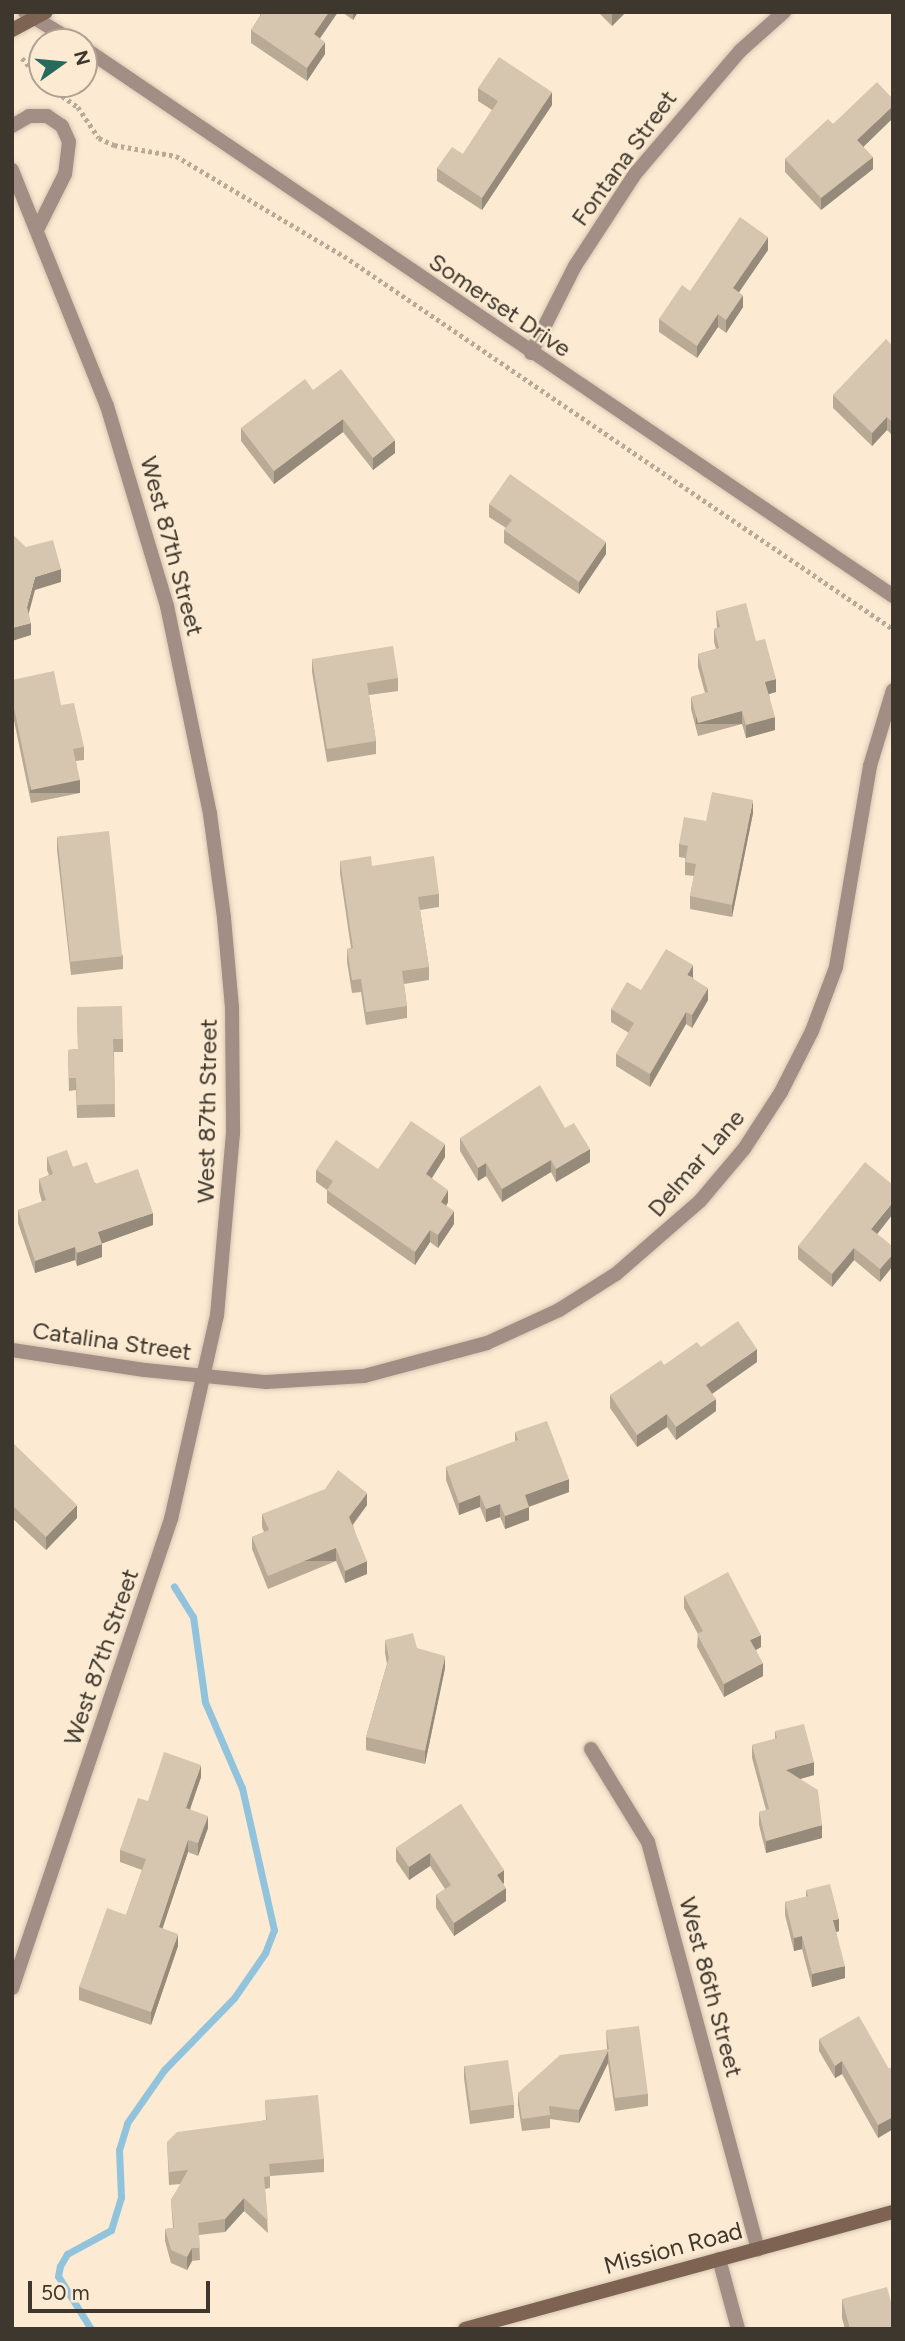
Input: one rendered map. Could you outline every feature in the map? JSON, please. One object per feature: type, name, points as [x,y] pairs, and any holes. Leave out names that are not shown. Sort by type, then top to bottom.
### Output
[{"type":"main road","points":[[12,30],[35,14]]},
{"type":"main road","name":"Mission Road","points":[[465,2329],[893,2212]]},
{"type":"street","name":"Fontana Street","points":[[531,353],[575,266],[635,173],[740,51],[784,12]]},
{"type":"street","points":[[35,14],[54,28]]},
{"type":"street","name":"Somerset Drive","points":[[98,58],[893,596]]},
{"type":"street","points":[[12,126],[29,116],[47,116],[62,126],[69,142],[65,174],[37,230]]},
{"type":"street","name":"West 87th Street","points":[[12,170],[107,405],[140,506],[178,657],[210,814],[232,1007],[233,1133],[227,1232],[205,1376],[171,1519],[12,1988]]},
{"type":"street","name":"Delmar Lane","points":[[205,1376],[295,1382],[365,1376],[487,1343],[559,1310],[616,1274],[700,1201],[744,1149],[781,1092],[812,1031],[836,967],[870,766],[893,690]]},
{"type":"street","name":"Catalina Street","points":[[12,1350],[205,1376]]},
{"type":"street","name":"West 86th Street","points":[[592,1749],[648,1842],[758,2249]]},
{"type":"street","points":[[719,2259],[738,2329]]},
{"type":"path","points":[[22,58],[28,65]]},
{"type":"path","points":[[65,98],[78,107],[99,138],[114,145],[176,156],[344,256],[893,629]]},
{"type":"building","points":[[263,12],[329,12],[314,34],[325,42],[307,68],[251,30]]},
{"type":"building","points":[[499,57],[552,92],[482,198],[437,168],[452,147],[463,154],[498,101],[478,88]]},
{"type":"building","points":[[877,82],[893,99],[893,106],[857,140],[873,157],[821,198],[785,159],[828,119],[833,124]]},
{"type":"building","points":[[740,217],[768,237],[733,288],[743,295],[726,320],[718,314],[697,346],[659,319],[682,285],[690,291]]},
{"type":"building","points":[[886,339],[893,343],[893,423],[887,417],[872,433],[833,395]]},
{"type":"building","points":[[341,369],[395,440],[373,458],[343,419],[274,471],[241,428],[305,379],[313,390]]},
{"type":"building","points":[[510,474],[606,542],[579,582],[504,530],[512,520],[489,504]]},
{"type":"building","points":[[12,534],[26,547],[53,540],[61,569],[35,577],[27,607],[31,623],[12,628]]},
{"type":"building","points":[[746,603],[756,641],[765,639],[776,679],[765,682],[775,717],[746,725],[742,711],[698,723],[691,697],[708,692],[698,654],[719,648],[714,629],[720,627],[716,611]]},
{"type":"building","points":[[393,646],[398,678],[367,683],[376,741],[327,749],[312,659]]},
{"type":"building","points":[[54,671],[61,705],[74,703],[84,747],[73,749],[80,780],[31,790],[12,698],[12,680]]},
{"type":"building","points":[[712,792],[753,800],[732,905],[690,896],[696,864],[685,862],[688,846],[679,844],[684,817],[706,821]]},
{"type":"building","points":[[109,831],[122,956],[70,962],[57,836]]},
{"type":"building","points":[[371,856],[372,866],[434,856],[439,894],[418,897],[429,967],[402,971],[407,1006],[366,1012],[361,979],[352,980],[347,949],[353,948],[340,861]]},
{"type":"building","points":[[666,949],[693,965],[687,975],[708,988],[692,1015],[686,1012],[650,1074],[616,1054],[634,1023],[611,1009],[627,982],[641,990]]},
{"type":"building","points":[[122,1006],[123,1039],[113,1039],[115,1104],[77,1105],[76,1078],[69,1078],[68,1050],[78,1049],[77,1007]]},
{"type":"building","points":[[540,1085],[565,1128],[574,1123],[590,1149],[556,1169],[551,1160],[502,1189],[486,1163],[478,1168],[460,1138]]},
{"type":"building","points":[[411,1121],[445,1144],[426,1174],[448,1190],[441,1202],[454,1211],[438,1235],[430,1230],[415,1252],[327,1190],[333,1181],[316,1170],[336,1140],[378,1169]]},
{"type":"building","points":[[67,1150],[73,1167],[87,1162],[95,1184],[138,1169],[153,1213],[98,1232],[102,1244],[77,1253],[75,1247],[35,1261],[18,1210],[46,1200],[39,1179],[53,1174],[47,1157]]},
{"type":"building","points":[[865,1162],[893,1185],[893,1202],[871,1229],[893,1247],[893,1254],[880,1269],[854,1248],[832,1274],[798,1246]]},
{"type":"building","points":[[738,1321],[757,1349],[706,1385],[716,1399],[676,1427],[667,1414],[637,1435],[610,1395],[661,1360],[664,1365],[697,1342],[701,1347]]},
{"type":"building","points":[[547,1421],[569,1479],[525,1495],[529,1507],[505,1516],[500,1504],[486,1509],[480,1495],[459,1503],[446,1467],[518,1440],[515,1432]]},
{"type":"building","points":[[12,1442],[77,1505],[46,1537],[12,1507]]},
{"type":"building","points":[[338,1470],[367,1493],[349,1517],[367,1561],[345,1571],[336,1548],[268,1576],[252,1537],[269,1530],[262,1514],[325,1489]]},
{"type":"building","points":[[728,1572],[761,1635],[750,1640],[763,1663],[724,1684],[697,1634],[703,1631],[684,1596]]},
{"type":"building","points":[[413,1633],[417,1648],[445,1656],[425,1751],[366,1737],[389,1658],[385,1640]]},
{"type":"building","points":[[804,1724],[814,1762],[786,1770],[818,1790],[822,1825],[766,1841],[759,1812],[769,1809],[752,1745],[777,1738],[775,1731]]},
{"type":"building","points":[[164,1752],[201,1765],[186,1808],[208,1816],[198,1843],[188,1840],[159,1927],[178,1934],[151,2012],[79,1987],[107,1908],[126,1915],[146,1859],[120,1850],[138,1798],[148,1801]]},
{"type":"building","points":[[461,1804],[504,1870],[497,1875],[506,1888],[454,1923],[436,1895],[451,1885],[430,1853],[409,1867],[396,1848]]},
{"type":"building","points":[[830,1884],[839,1919],[833,1920],[845,1966],[812,1974],[802,1936],[794,1938],[785,1902],[808,1896],[806,1890]]},
{"type":"building","points":[[859,2016],[889,2069],[893,2066],[893,2117],[878,2125],[842,2061],[835,2066],[819,2039]]},
{"type":"building","points":[[639,2026],[648,2094],[615,2098],[608,2051],[579,2110],[549,2106],[550,2115],[522,2119],[518,2093],[560,2055],[609,2049],[606,2030]]},
{"type":"building","points":[[508,2060],[514,2105],[471,2111],[464,2066]]},
{"type":"building","points":[[318,2095],[324,2159],[269,2164],[270,2176],[264,2177],[268,2221],[244,2198],[225,2219],[198,2223],[200,2248],[192,2248],[187,2257],[171,2250],[165,2229],[174,2228],[171,2200],[188,2170],[169,2172],[167,2142],[177,2132],[267,2120],[265,2100]]},
{"type":"building","points":[[887,2287],[893,2310],[893,2329],[850,2329],[842,2299]]},
{"type":"waterway","points":[[91,2329],[58,2276],[60,2266],[67,2254],[111,2230],[121,2197],[119,2150],[127,2123],[164,2070],[234,1998],[265,1953],[274,1930],[242,1788],[205,1702],[193,1617],[174,1586]]}]
